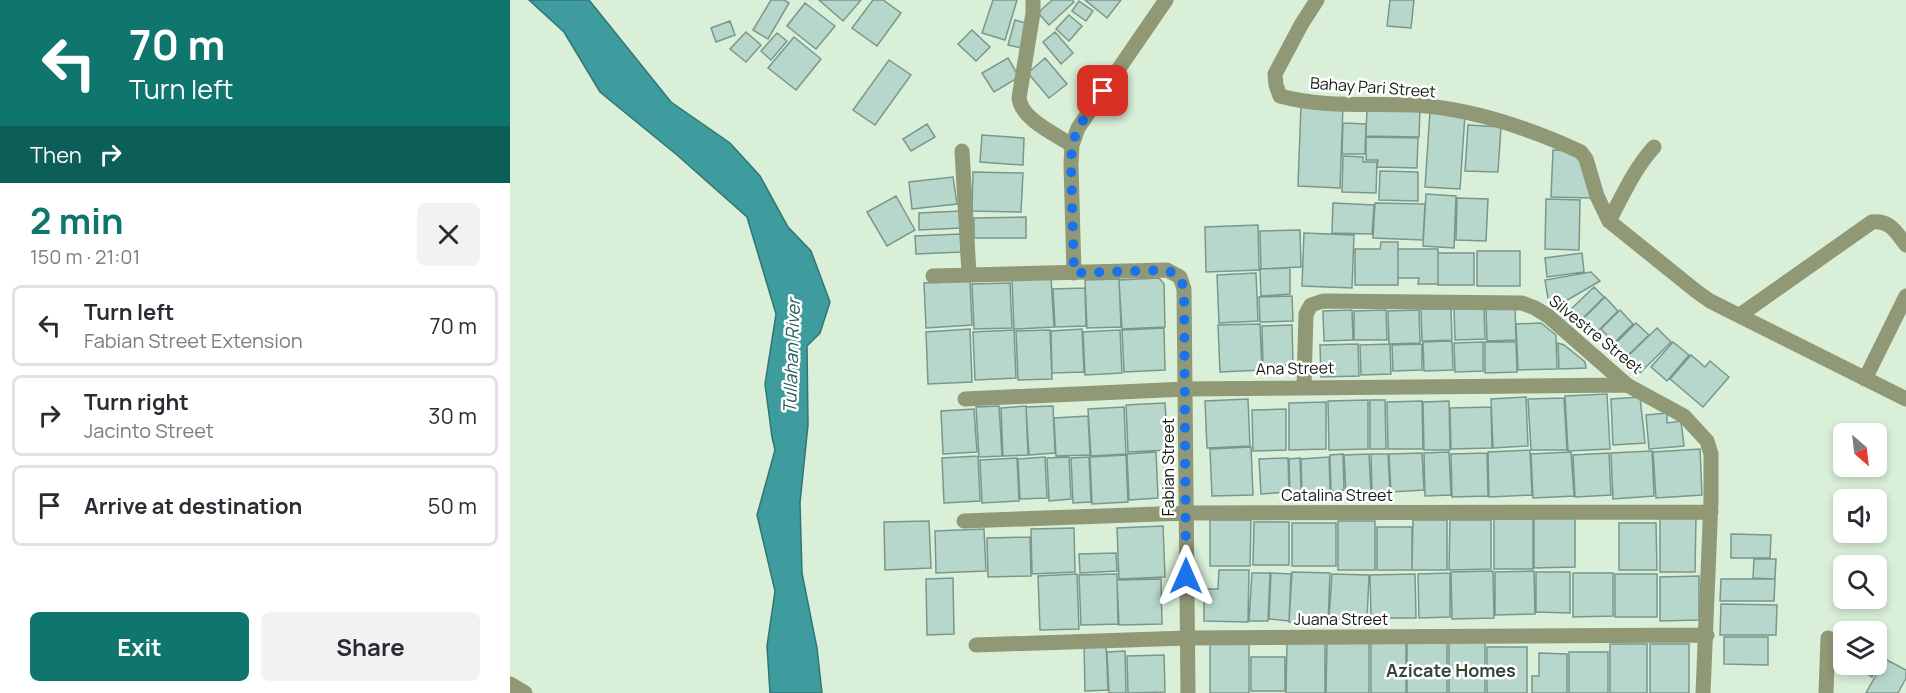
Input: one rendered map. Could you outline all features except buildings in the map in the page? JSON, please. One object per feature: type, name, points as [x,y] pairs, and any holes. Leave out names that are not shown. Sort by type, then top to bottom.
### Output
[{"type":"street","points":[[1033,0],[1033,13],[1019,98],[1020,106],[1030,118],[1072,145]]},
{"type":"street","points":[[933,276],[1074,273],[1072,145],[1078,128],[1166,0]]},
{"type":"street","name":"Bahay Pari Street","points":[[1317,0],[1275,74],[1280,96],[1349,105],[1416,105],[1463,112],[1505,122],[1581,152],[1586,159],[1597,196],[1610,221],[1696,291],[1710,301],[1906,399]]},
{"type":"street","points":[[1610,221],[1631,178],[1654,147]]},
{"type":"street","points":[[962,151],[969,274]]},
{"type":"street","points":[[1740,315],[1872,222],[1882,221],[1891,226],[1906,245]]},
{"type":"street","name":"Fabian Street","points":[[1074,273],[1167,270],[1180,277],[1184,289],[1188,693]]},
{"type":"street","points":[[1865,379],[1906,296]]},
{"type":"street","name":"Silvestre Street","points":[[1304,386],[1306,314],[1311,305],[1323,301],[1522,303],[1548,316],[1627,385],[1684,416],[1707,441],[1711,454],[1707,635],[1702,693]]},
{"type":"street","name":"Ana Street","points":[[965,399],[1186,388],[1627,385]]},
{"type":"street","name":"Catalina Street","points":[[964,521],[1186,513],[1711,512]]},
{"type":"street","name":"Juana Street","points":[[976,645],[1186,638],[1707,635]]},
{"type":"street","points":[[1826,693],[1828,638]]},
{"type":"street","points":[[510,684],[525,693]]},
{"type":"water","name":"Tullahan River","points":[[529,0],[589,0],[671,102],[730,143],[760,176],[788,227],[811,251],[830,302],[820,333],[807,346],[808,425],[800,503],[802,573],[817,648],[822,693],[770,693],[767,646],[775,591],[757,515],[775,450],[765,384],[776,314],[747,217],[677,155],[600,92],[564,32]]},
{"type":"district","name":"Azicate Homes","points":[[1451,670]]},
{"type":"route","points":[[1103,91],[1078,128],[1072,145],[1074,273],[1167,270],[1180,277],[1184,289],[1186,388],[1186,576]]}]
